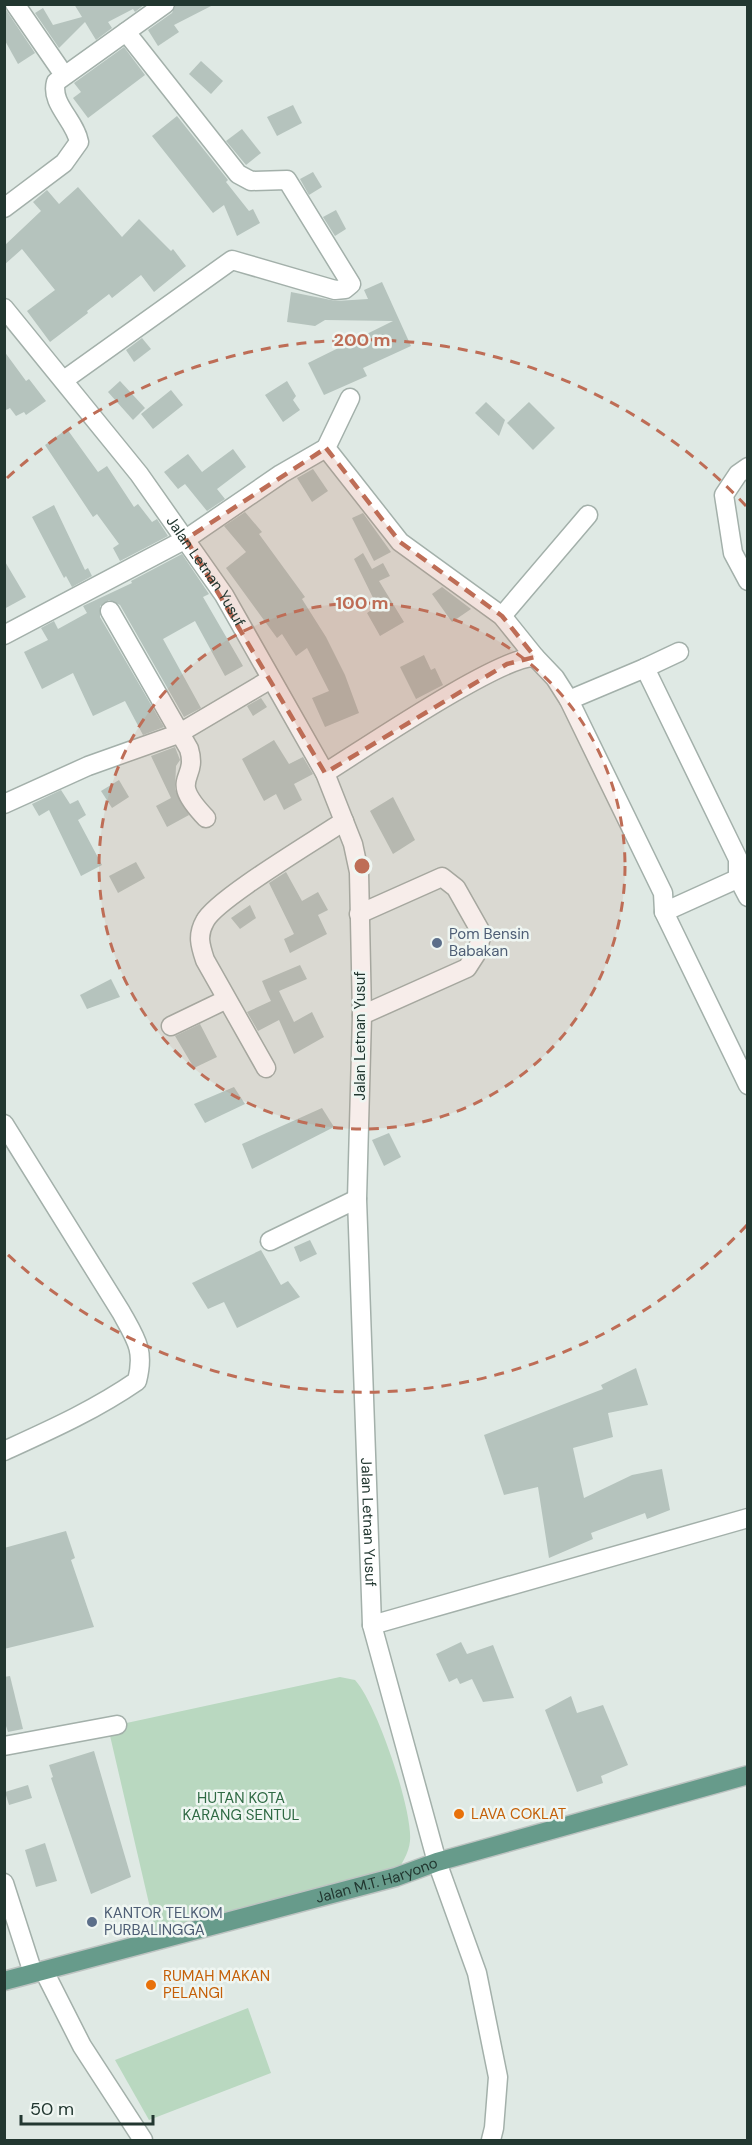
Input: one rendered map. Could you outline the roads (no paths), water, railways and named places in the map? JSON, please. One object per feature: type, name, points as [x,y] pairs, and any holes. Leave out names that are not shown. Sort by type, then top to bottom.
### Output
[{"type":"main road","name":"Jalan M.T. Haryono","points":[[4,1981],[396,1877],[437,1862],[747,1775]]},
{"type":"street","points":[[15,4],[64,75]]},
{"type":"street","points":[[4,208],[64,163],[75,148],[76,129],[53,91],[56,82],[165,4]]},
{"type":"street","points":[[64,380],[229,261],[235,260],[335,290],[345,289],[351,284],[287,180],[251,181],[238,174],[126,32]]},
{"type":"street","name":"Jalan Letnan Yusuf","points":[[4,308],[64,380],[186,539],[224,595],[325,772],[353,844],[359,872],[362,1015],[357,1199],[372,1625],[437,1862],[477,1973],[498,2077],[491,2140]]},
{"type":"street","points":[[4,635],[186,539],[281,474],[326,448],[350,398]]},
{"type":"street","points":[[326,448],[400,542],[502,616],[555,678],[569,700],[663,893],[664,912],[747,1086]]},
{"type":"street","points":[[747,467],[738,474],[724,495],[732,553],[747,580]]},
{"type":"street","points":[[502,616],[588,515]]},
{"type":"street","points":[[110,611],[178,734],[184,740],[192,759],[184,783],[185,791],[206,818]]},
{"type":"street","points":[[569,700],[679,652]]},
{"type":"street","points":[[325,772],[507,664],[520,658],[535,657]]},
{"type":"street","points":[[645,668],[738,859],[747,897]]},
{"type":"street","points":[[4,804],[88,766],[178,734],[272,679]]},
{"type":"street","points":[[266,1068],[225,1000],[199,942],[205,921],[212,909],[344,822]]},
{"type":"street","points":[[664,912],[743,876]]},
{"type":"street","points":[[359,914],[442,877],[456,888],[482,934],[476,954],[468,968],[362,1015]]},
{"type":"street","points":[[171,1026],[225,1000]]},
{"type":"street","points":[[4,1124],[126,1321],[137,1340],[142,1360],[137,1381],[115,1396],[94,1409],[4,1451]]},
{"type":"street","points":[[270,1240],[357,1199]]},
{"type":"street","points":[[372,1625],[747,1518]]},
{"type":"street","points":[[4,1746],[117,1725]]},
{"type":"street","points":[[4,1883],[38,1972],[82,2046],[143,2140]]},
{"type":"place","name":"Pom Bensin Babakan","points":[[437,943]]},
{"type":"place","name":"LAVA COKLAT","points":[[459,1814]]},
{"type":"place","name":"KANTOR TELKOM PURBALINGGA","points":[[92,1922]]},
{"type":"place","name":"RUMAH MAKAN PELANGI","points":[[151,1985]]},
{"type":"park label","name":"HUTAN KOTA KARANG SENTUL","points":[[241,1806]]}]
